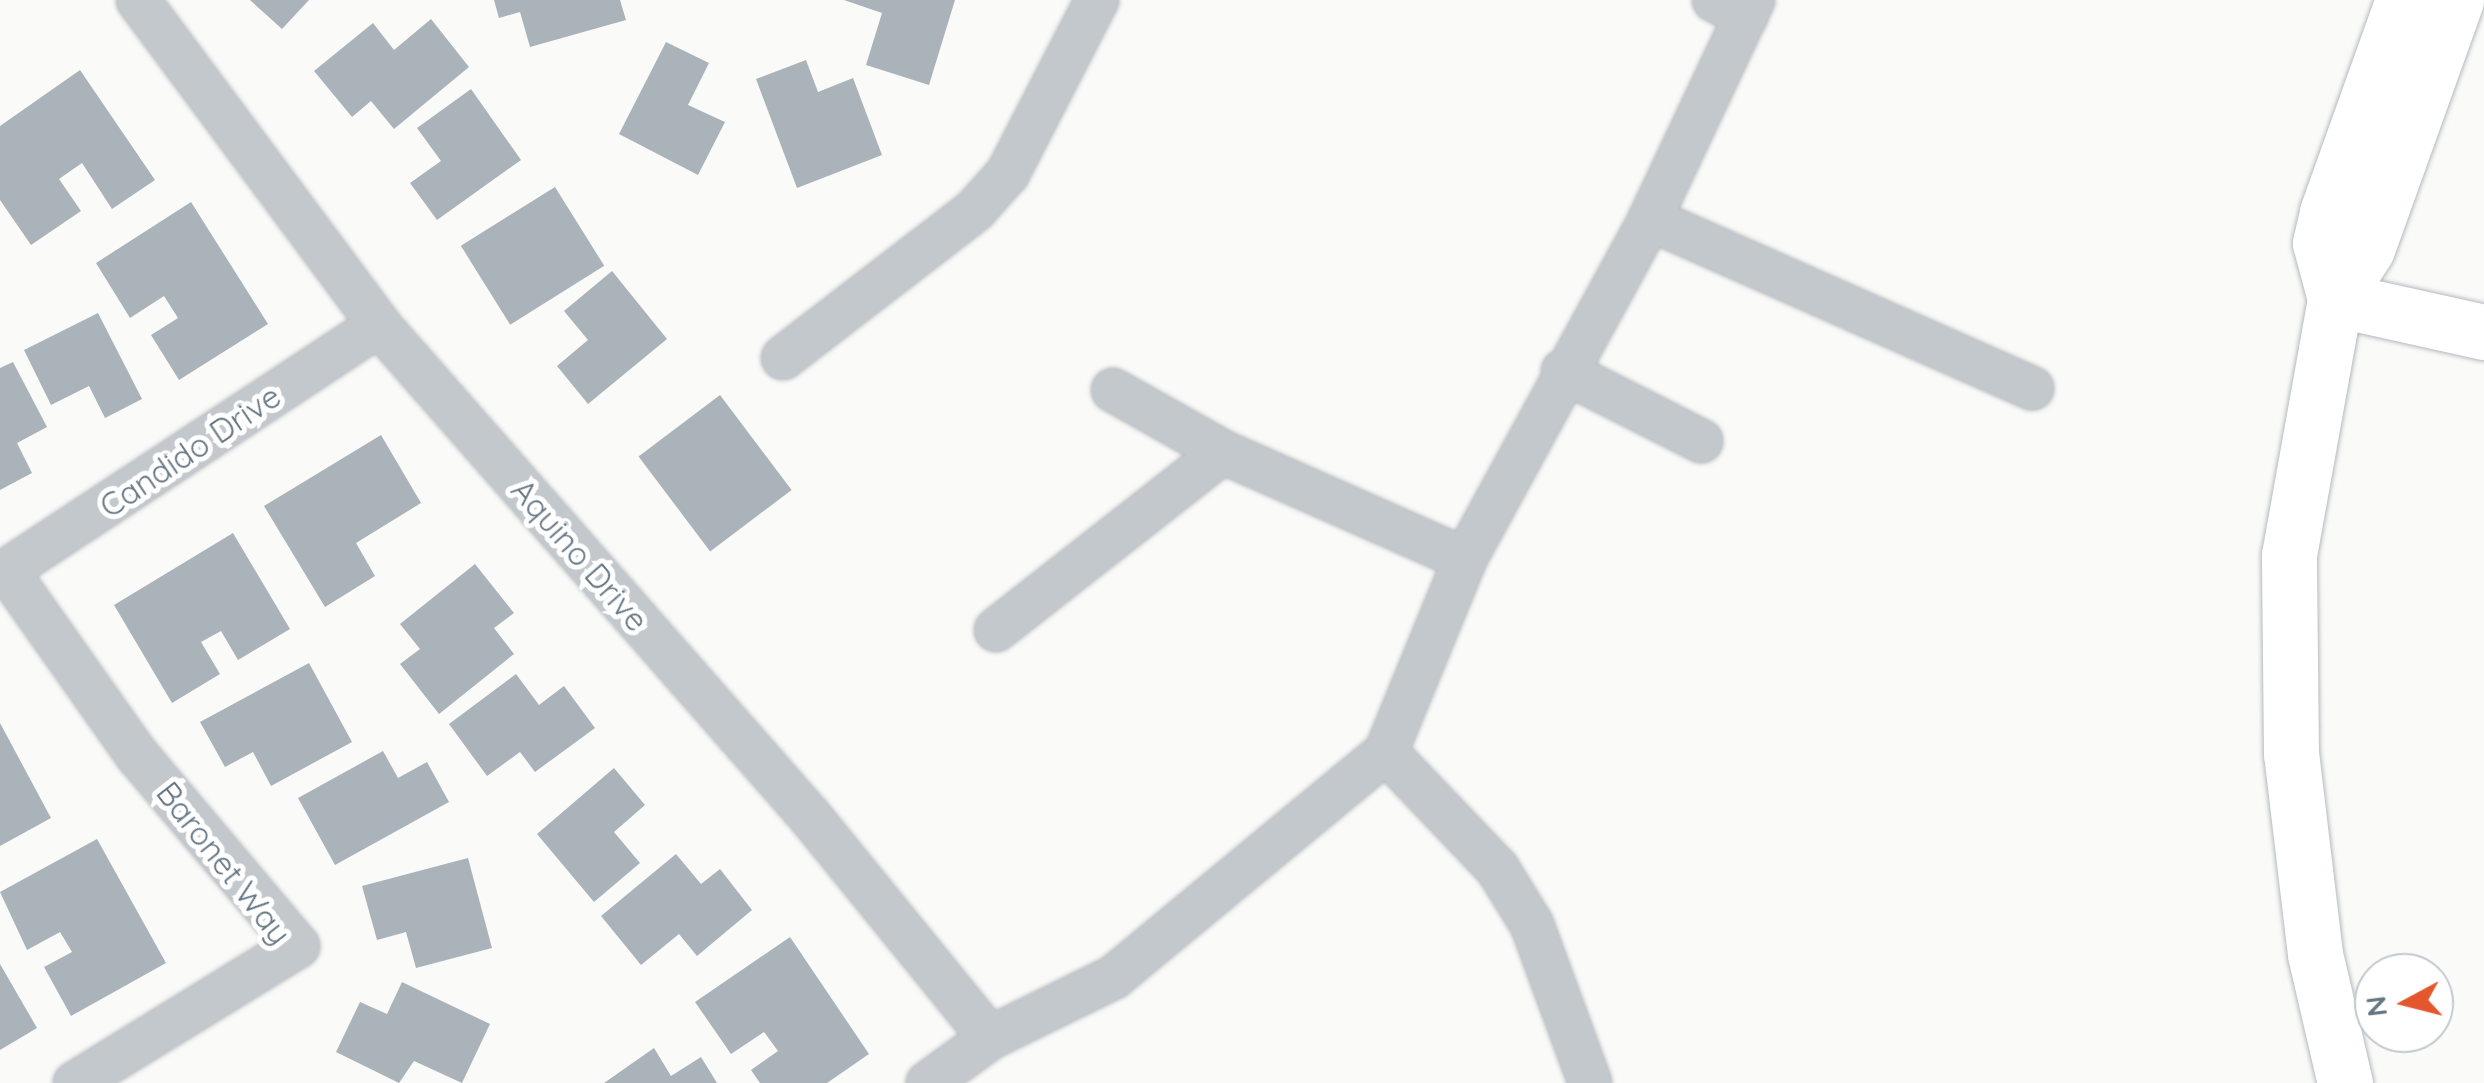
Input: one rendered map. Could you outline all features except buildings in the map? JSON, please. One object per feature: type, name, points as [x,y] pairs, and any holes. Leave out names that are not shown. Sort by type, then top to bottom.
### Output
[{"type":"main road","points":[[2334,299],[2320,243],[2327,212],[2403,0]]},
{"type":"main road","points":[[2345,1083],[2315,954],[2285,655],[2300,461],[2334,299],[2367,249],[2456,0]]},
{"type":"main road","points":[[2334,299],[2484,332]]},
{"type":"street","name":"Aquino Drive","points":[[138,0],[379,325],[812,819],[990,1038]]},
{"type":"street","points":[[784,358],[974,210],[1008,173],[1098,0]]},
{"type":"street","points":[[928,1083],[990,1038],[1114,976],[1386,752],[1465,559],[1562,372],[1650,219],[1738,5]]},
{"type":"street","points":[[1650,219],[2032,388]]},
{"type":"street","name":"Candido Drive","points":[[3,573],[379,325]]},
{"type":"street","points":[[1562,372],[1702,442]]},
{"type":"street","points":[[1113,390],[1223,452],[1465,559]]},
{"type":"street","points":[[996,630],[1223,452]]},
{"type":"street","name":"Baronet Way","points":[[3,573],[105,713],[298,946],[75,1083]]},
{"type":"street","points":[[1386,752],[1498,868],[1532,925],[1590,1083]]}]
